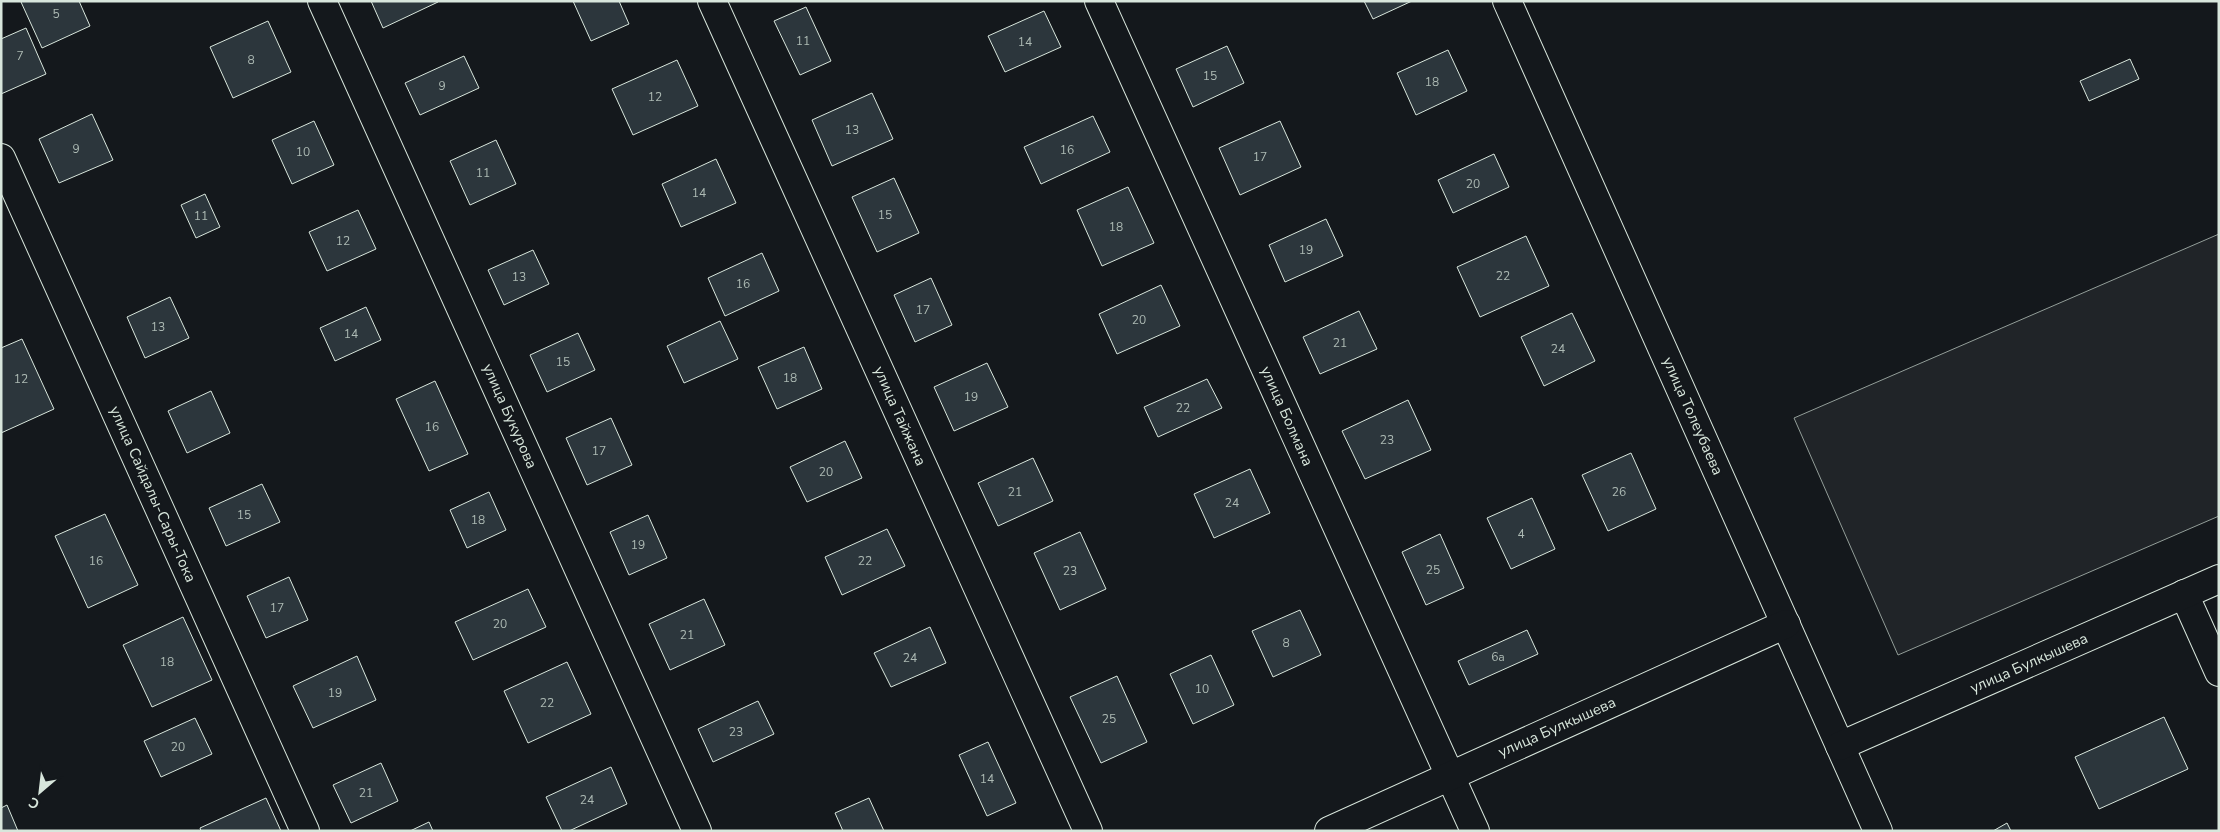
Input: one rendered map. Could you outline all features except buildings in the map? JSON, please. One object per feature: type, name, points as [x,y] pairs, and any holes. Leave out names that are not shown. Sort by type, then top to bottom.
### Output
[{"type":"street","name":"улица Букурова","points":[[322,1],[697,831]]},
{"type":"street","name":"улица Тайжана","points":[[712,1],[1088,831]]},
{"type":"street","name":"улица Болмана","points":[[1099,1],[1475,831]]},
{"type":"street","name":"улица Толеубаева","points":[[1507,1],[1878,831]]},
{"type":"street","name":"улица Сайдалы-Сары-Тока","points":[[1,158],[305,831]]},
{"type":"street","name":"улица Булкышева","points":[[1840,746],[2219,579]]},
{"type":"street","points":[[2184,594],[2219,672]]},
{"type":"street","name":"улица Булкышева","points":[[1329,831],[1786,624]]},
{"type":"shaded area","points":[[2219,234],[2219,516],[1898,655],[1794,418]]}]
